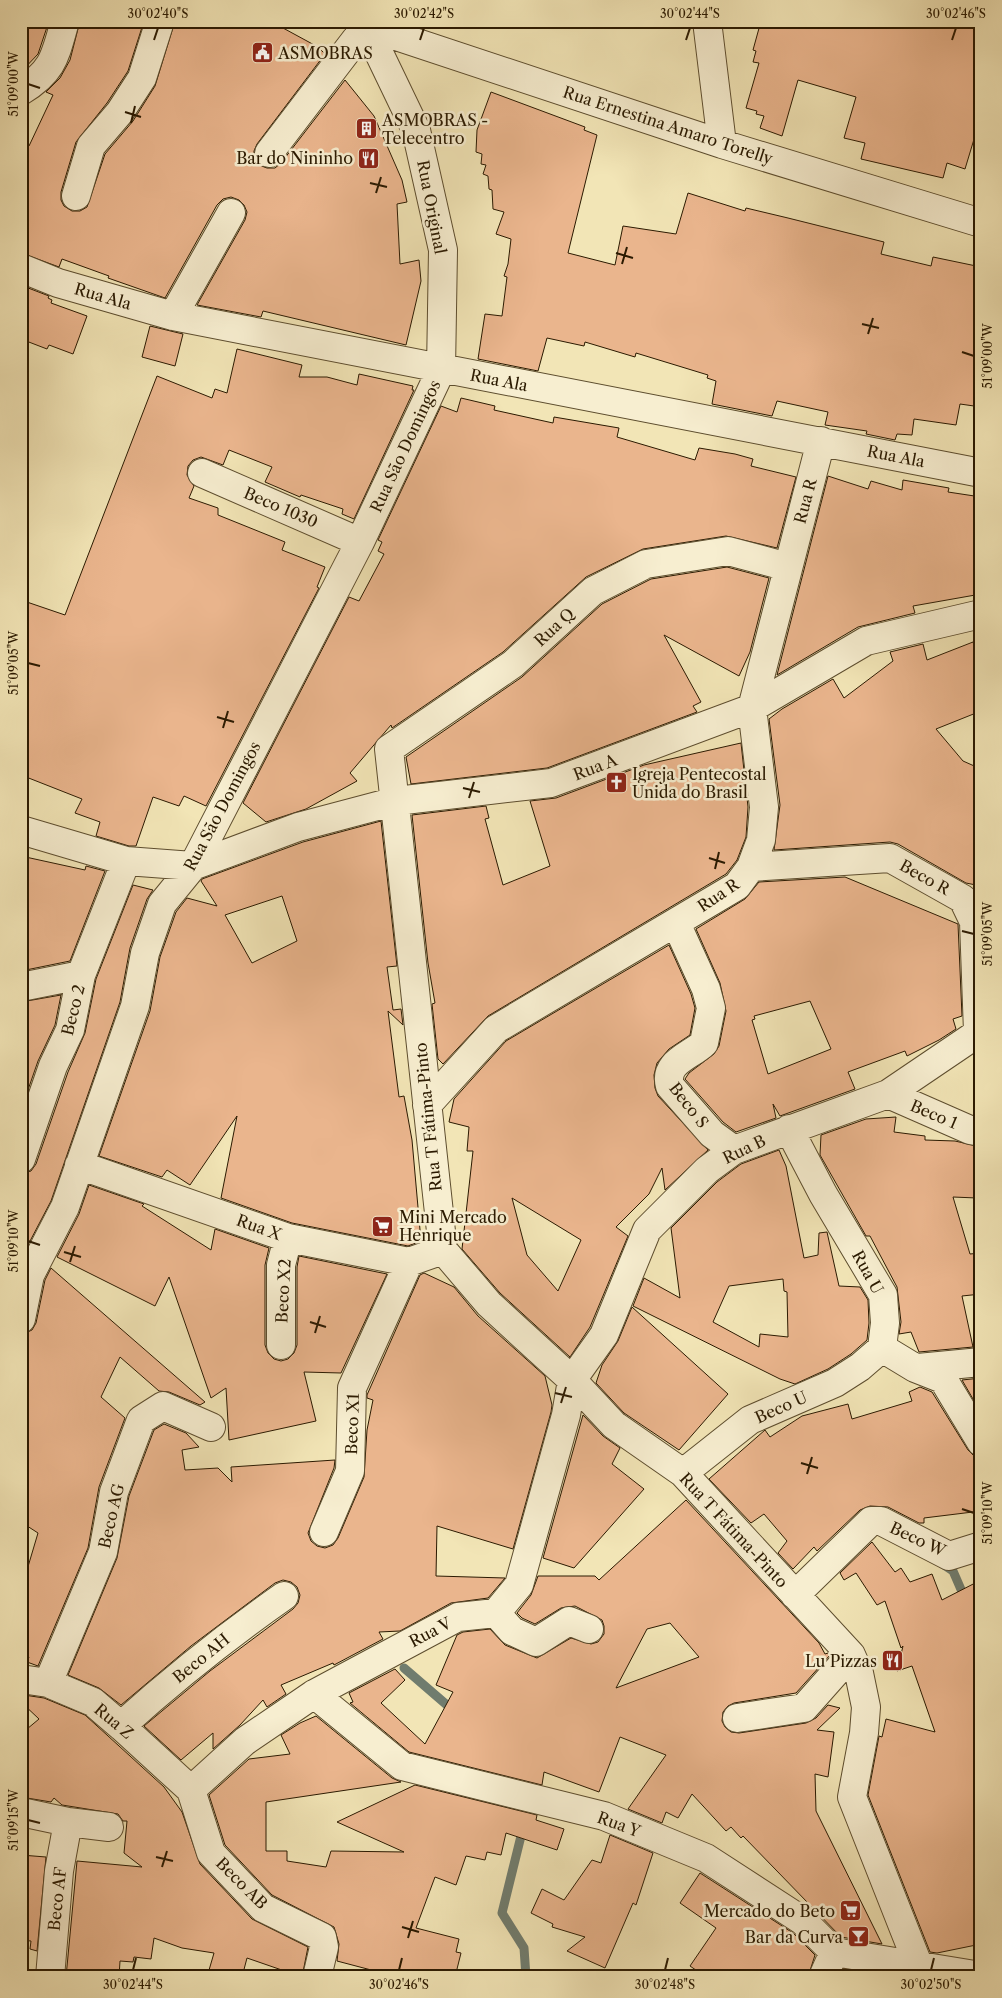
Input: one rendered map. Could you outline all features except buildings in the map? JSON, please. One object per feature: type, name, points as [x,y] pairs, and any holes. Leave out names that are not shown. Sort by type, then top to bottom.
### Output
[{"type":"street","points":[[21,91],[37,82],[52,64],[65,21]]},
{"type":"street","points":[[76,196],[91,146],[120,112],[142,78],[160,21]]},
{"type":"street","points":[[707,21],[722,144]]},
{"type":"street","points":[[269,153],[361,24]]},
{"type":"street","name":"Rua Ernestina Amaro Torelly","points":[[361,24],[722,144],[981,224]]},
{"type":"street","name":"Rua Original","points":[[361,24],[416,130],[443,250],[441,370]]},
{"type":"street","points":[[173,316],[231,213]]},
{"type":"street","name":"Rua Ala","points":[[21,268],[58,283],[173,316],[441,370],[981,473]]},
{"type":"street","name":"Rua São Domingos","points":[[21,1319],[26,1274],[65,1207],[135,1006],[145,953],[162,904],[192,866],[360,542],[441,370]]},
{"type":"street","name":"Rua R","points":[[427,1105],[496,1029],[737,886],[752,867],[761,840],[764,808],[752,708],[821,441]]},
{"type":"street","name":"Beco 1030","points":[[202,473],[360,542]]},
{"type":"street","name":"Rua Q","points":[[396,801],[389,749],[513,664],[592,591],[646,564],[728,551],[788,566]]},
{"type":"street","name":"Rua A","points":[[192,866],[298,826],[396,801],[551,784],[752,708],[866,641],[981,614]]},
{"type":"street","name":"Rua T Fátima-Pinto","points":[[396,801],[443,1250],[489,1304],[572,1380],[614,1426],[684,1473],[851,1655],[859,1673],[866,1707],[864,1733],[852,1797],[920,1971]]},
{"type":"street","points":[[21,830],[126,861],[192,866]]},
{"type":"street","name":"Beco R","points":[[752,867],[890,858],[963,899],[974,922],[979,1032]]},
{"type":"street","name":"Beco 2","points":[[21,1159],[53,1066],[70,1030],[81,975],[126,861]]},
{"type":"street","name":"Beco S","points":[[676,923],[706,989],[711,1014],[704,1043],[671,1067],[668,1080],[670,1086],[712,1134],[734,1150]]},
{"type":"street","points":[[21,987],[81,975]]},
{"type":"street","name":"Rua B","points":[[572,1380],[604,1335],[647,1230],[707,1170],[734,1150],[888,1094],[979,1032]]},
{"type":"street","name":"Beco 1","points":[[888,1094],[970,1130],[981,1132]]},
{"type":"street","name":"Rua U","points":[[789,1129],[823,1194],[883,1295],[884,1323],[882,1348]]},
{"type":"street","name":"Rua X","points":[[79,1165],[288,1238],[409,1262]]},
{"type":"street","name":"Beco X2","points":[[281,1345],[281,1265],[288,1238]]},
{"type":"street","points":[[409,1262],[443,1250]]},
{"type":"street","name":"Beco X1","points":[[324,1532],[350,1471],[352,1388],[409,1262]]},
{"type":"street","points":[[882,1348],[914,1368],[943,1379],[981,1442]]},
{"type":"street","name":"Beco U","points":[[684,1473],[750,1420],[835,1383],[860,1367],[882,1348]]},
{"type":"street","points":[[914,1368],[981,1362]]},
{"type":"street","points":[[572,1380],[566,1416],[519,1585],[496,1613],[512,1631],[536,1642],[569,1622],[589,1630]]},
{"type":"street","name":"Beco AG","points":[[48,1683],[103,1552],[114,1492],[141,1420],[163,1406],[211,1426]]},
{"type":"street","name":"Beco W","points":[[795,1595],[871,1521],[881,1521],[949,1556],[981,1546]]},
{"type":"street","name":"Beco AH","points":[[121,1726],[164,1687],[230,1634],[284,1596]]},
{"type":"street","name":"Rua V","points":[[191,1790],[245,1741],[314,1694],[458,1616],[496,1613]]},
{"type":"street","points":[[737,1718],[804,1708],[851,1655]]},
{"type":"street","name":"Rua Z","points":[[21,1679],[48,1683],[93,1702],[191,1790]]},
{"type":"street","name":"Rua Y","points":[[314,1694],[402,1766],[604,1816],[706,1858],[802,1921],[834,1952]]},
{"type":"street","name":"Beco AB","points":[[191,1790],[211,1853],[263,1908],[322,1937],[324,1948],[317,1977]]},
{"type":"street","points":[[21,1812],[68,1822],[109,1827]]},
{"type":"street","name":"Beco AF","points":[[50,1977],[59,1871],[68,1822]]},
{"type":"street","points":[[823,1977],[834,1952],[920,1971],[981,1976]]},
{"type":"waterway","points":[[941,1563],[953,1571],[966,1601]]},
{"type":"waterway","points":[[404,1668],[455,1712]]},
{"type":"waterway","points":[[523,1828],[502,1913],[524,1948],[526,1977]]},
{"type":"place","name":"ASMOBRAS","points":[[262,53]]},
{"type":"place","name":"ASMOBRAS - Telecentro","points":[[366,129]]},
{"type":"place","name":"Bar do Nininho","points":[[369,158]]},
{"type":"place","name":"Igreja Pentecostal Unida do Brasil","points":[[616,783]]},
{"type":"place","name":"Mini Mercado Henrique","points":[[383,1226]]},
{"type":"place","name":"Lu Pizzas","points":[[893,1661]]},
{"type":"place","name":"Mercado do Beto","points":[[851,1911]]},
{"type":"place","name":"Bar da Curva","points":[[859,1937]]}]
